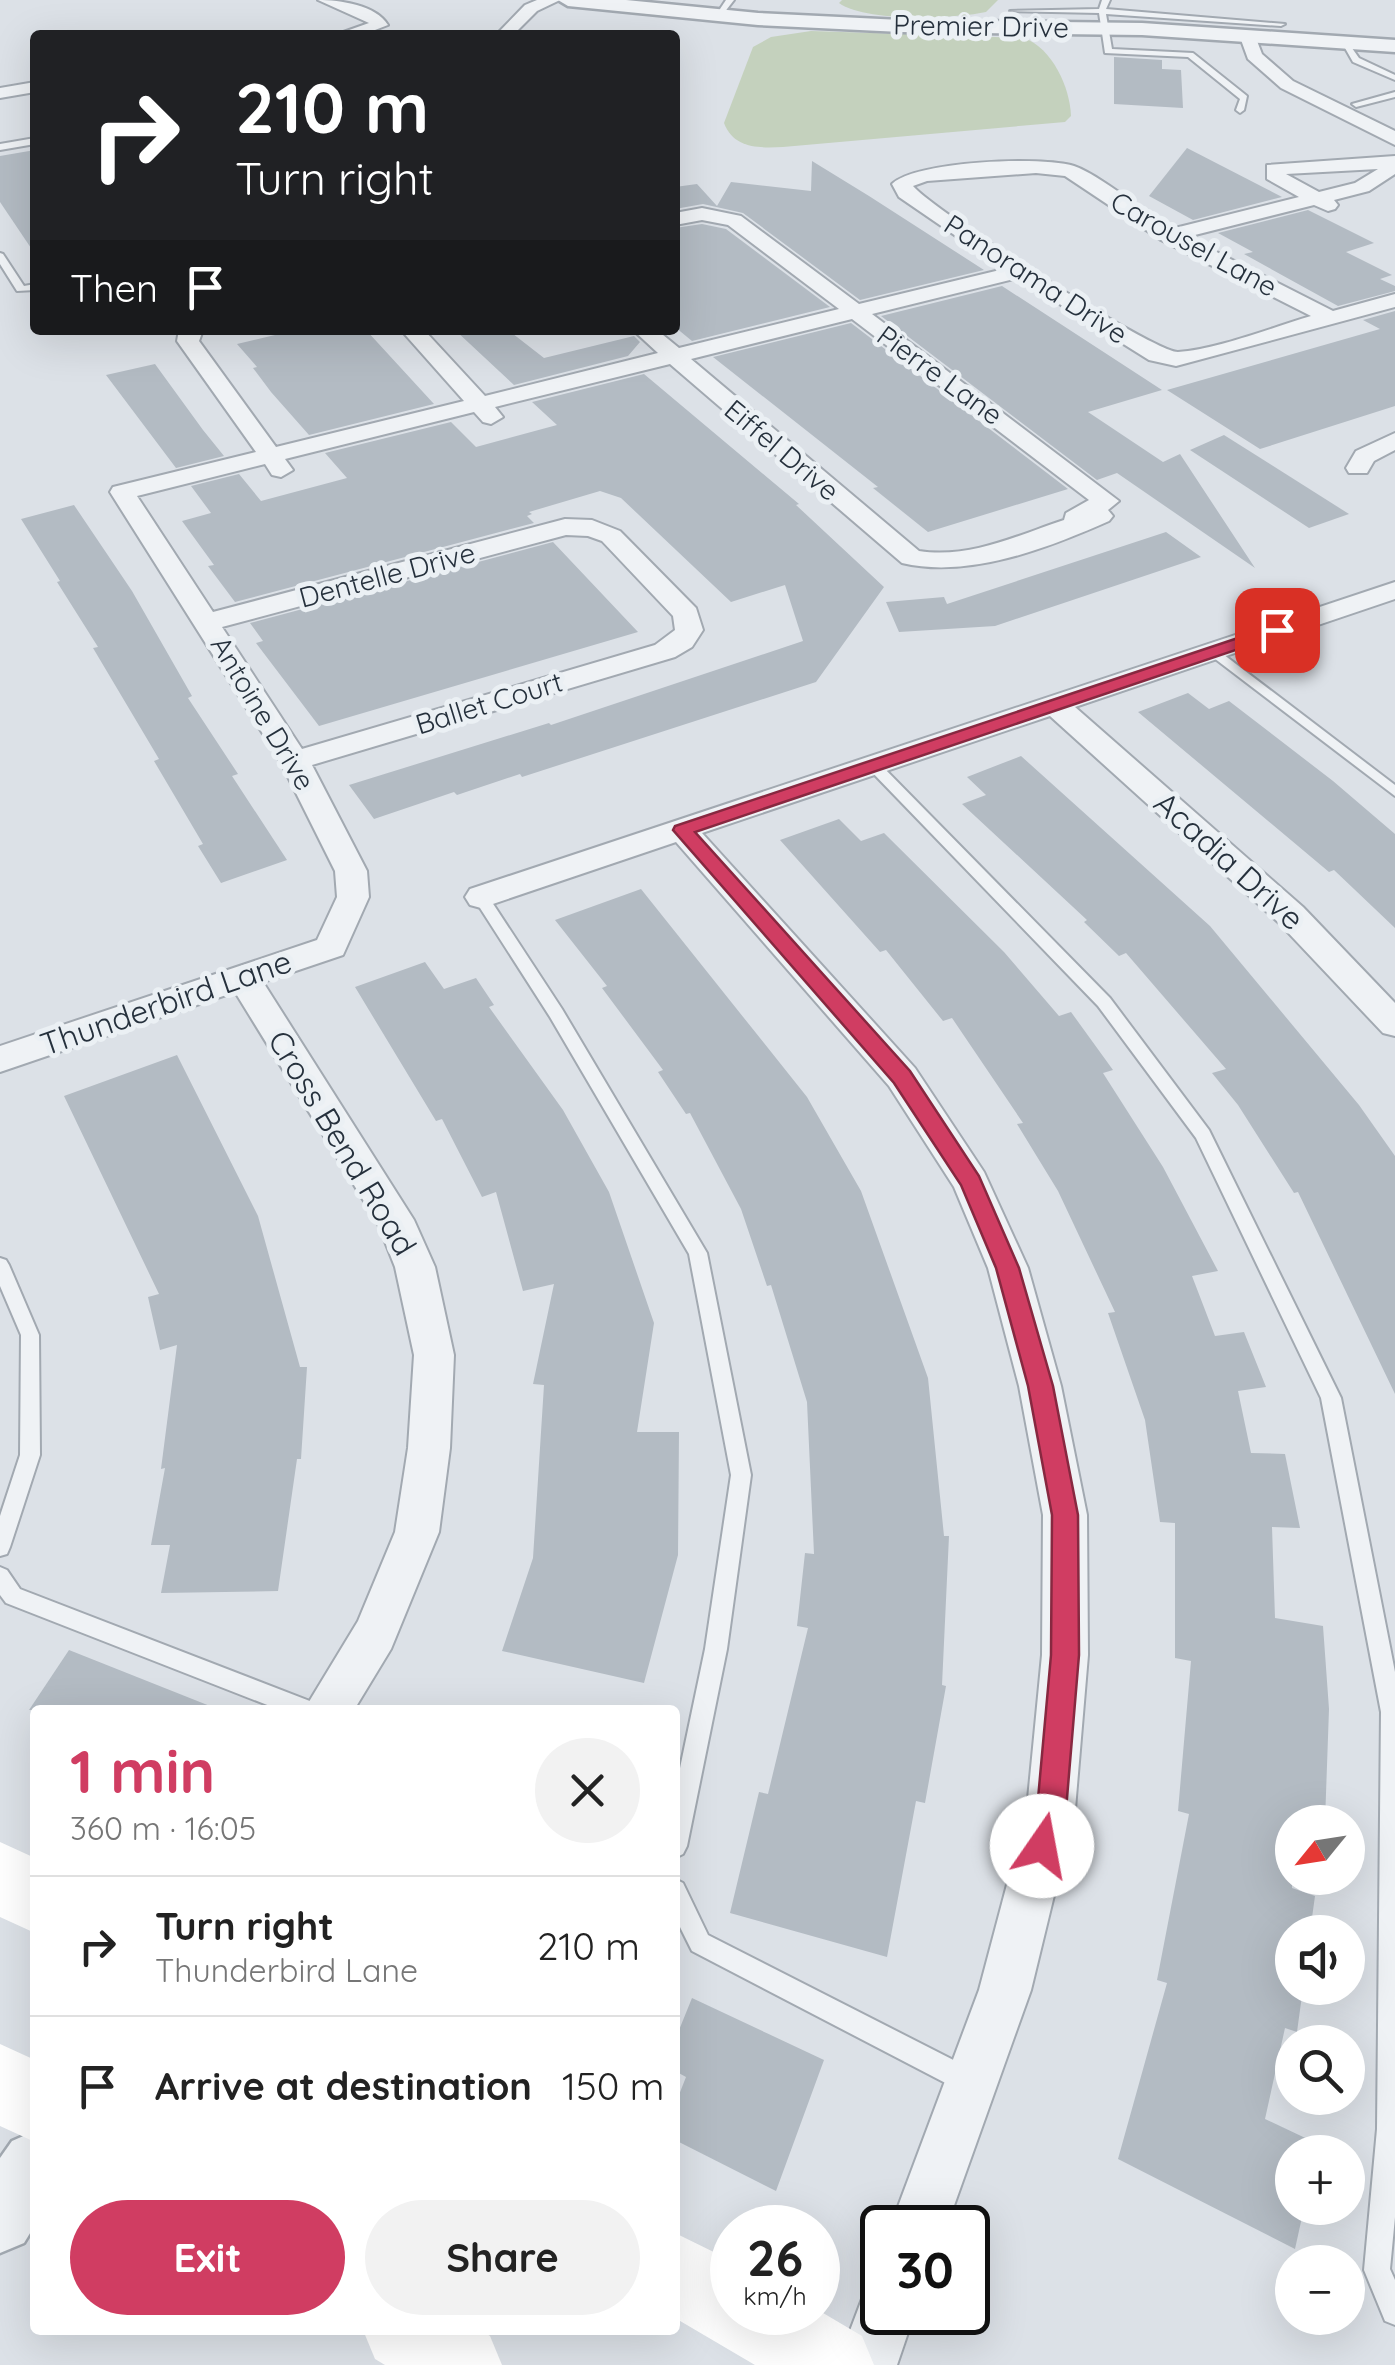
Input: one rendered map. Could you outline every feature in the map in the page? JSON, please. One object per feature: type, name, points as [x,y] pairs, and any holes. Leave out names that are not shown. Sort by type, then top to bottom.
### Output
[{"type":"main road","points":[[0,1877],[30,1895]]},
{"type":"main road","points":[[0,2082],[30,2101]]},
{"type":"main road","points":[[680,2276],[710,2293]]},
{"type":"main road","points":[[782,2335],[833,2365]]},
{"type":"street","points":[[326,0],[377,20],[380,26],[364,30]]},
{"type":"street","points":[[508,30],[531,8],[554,0],[558,11],[546,22]]},
{"type":"street","name":"Premier Drive","points":[[568,0],[724,8],[901,26],[1104,20],[1248,37],[1279,31],[1344,43],[1395,46]]},
{"type":"street","points":[[1279,31],[1286,66],[1395,139]]},
{"type":"street","points":[[1248,37],[1251,54],[1277,79],[1395,125]]},
{"type":"street","points":[[0,93],[30,88]]},
{"type":"street","points":[[1168,236],[1317,200],[1374,180],[1395,164]]},
{"type":"street","points":[[1344,212],[1274,175],[1274,170],[1395,164]]},
{"type":"street","name":"Carousel Lane","points":[[903,188],[906,180],[924,174],[1057,168],[1070,171],[1168,236],[1333,319]]},
{"type":"street","points":[[1374,180],[1395,188]]},
{"type":"street","name":"Panorama Drive","points":[[903,188],[1045,287],[1145,350],[1176,359],[1333,319]]},
{"type":"street","points":[[1195,250],[1376,204]]},
{"type":"street","name":"Pierre Lane","points":[[680,218],[713,214],[734,220],[1106,501],[1044,535],[958,561],[926,562]]},
{"type":"street","points":[[1234,219],[1258,232]]},
{"type":"street","points":[[1022,271],[198,472],[204,496],[1045,287]]},
{"type":"street","points":[[1333,319],[1395,300]]},
{"type":"street","points":[[187,335],[284,475]]},
{"type":"street","points":[[417,335],[496,423]]},
{"type":"street","name":"Eiffel Drive","points":[[649,335],[900,550],[926,562]]},
{"type":"street","points":[[601,374],[620,392]]},
{"type":"street","points":[[386,426],[403,446]]},
{"type":"street","points":[[1358,468],[1365,456],[1395,440]]},
{"type":"street","name":"Antoine Drive","points":[[198,472],[138,505],[295,762],[351,871],[353,897],[339,920],[332,947]]},
{"type":"street","name":"Dentelle Drive","points":[[208,622],[565,527],[592,528],[611,536],[686,614],[689,630],[682,642]]},
{"type":"street","points":[[481,897],[1215,652],[1387,600]]},
{"type":"street","name":"Ballet Court","points":[[295,762],[682,642]]},
{"type":"street","name":"Acadia Drive","points":[[1056,706],[1291,915],[1395,1024]]},
{"type":"street","points":[[682,830],[902,1077],[971,1182],[1008,1268],[1040,1386],[1065,1515],[1065,1655],[1052,1810],[1005,1990],[926,2205]]},
{"type":"street","name":"Thunderbird Lane","points":[[0,1059],[332,947]]},
{"type":"street","name":"Cross Bend Road","points":[[244,979],[394,1220],[416,1268],[434,1356],[429,1448],[417,1532],[375,1634],[331,1705]]},
{"type":"street","points":[[0,2219],[30,2172]]},
{"type":"street","points":[[867,2365],[878,2335]]},
{"type":"lane","points":[[1106,0],[1108,51],[1190,55],[1244,98],[1240,110]]},
{"type":"lane","points":[[1150,13],[1163,5]]},
{"type":"lane","points":[[1014,11],[1104,20],[1150,13],[1279,31]]},
{"type":"lane","points":[[1344,43],[1356,60],[1395,78]]},
{"type":"lane","points":[[1347,104],[1395,94]]},
{"type":"lane","points":[[0,147],[30,142]]},
{"type":"lane","points":[[0,256],[21,289],[30,287]]},
{"type":"lane","points":[[1215,652],[1395,792]]},
{"type":"lane","points":[[874,766],[1104,1002],[1203,1135],[1331,1398],[1392,1712],[1390,2129],[1377,2270],[1395,2312]]},
{"type":"lane","points":[[481,897],[556,1012],[698,1253],[741,1475],[716,1650],[680,1822]]},
{"type":"lane","points":[[0,1265],[30,1335],[30,1455],[0,1548]]},
{"type":"lane","points":[[0,1577],[13,1596],[294,1705]]},
{"type":"lane","points":[[680,1901],[700,1943],[971,2082]]},
{"type":"green space","points":[[998,0],[986,12],[910,17],[851,9],[839,3]]},
{"type":"green space","points":[[811,31],[1024,38],[1043,50],[1058,70],[1071,116],[1065,122],[783,147],[756,147],[734,138],[724,123],[753,47],[771,37]]},
{"type":"building","points":[[1114,57],[1162,60],[1162,69],[1181,70],[1183,108],[1114,104]]},
{"type":"building","points":[[1187,148],[1282,197],[1193,220],[1149,196]]},
{"type":"building","points":[[30,151],[30,247],[0,202],[0,156]]},
{"type":"building","points":[[812,161],[984,270],[860,300],[743,213],[703,204],[680,208],[680,186],[697,184],[717,206],[731,182],[811,191]]},
{"type":"building","points":[[1308,210],[1374,243],[1346,252],[1392,275],[1380,279],[1395,286],[1395,291],[1338,306],[1244,254],[1253,252],[1218,233]]},
{"type":"building","points":[[702,224],[726,229],[830,307],[692,341],[680,331],[680,227]]},
{"type":"building","points":[[1002,286],[1162,390],[1088,412],[1163,462],[1180,454],[1255,568],[1117,473],[1097,480],[881,316]]},
{"type":"building","points":[[1395,311],[1395,406],[1260,449],[1167,390],[1380,329],[1363,320]]},
{"type":"building","points":[[851,323],[1068,489],[928,532],[873,488],[878,487],[713,357]]},
{"type":"building","points":[[275,335],[371,335],[434,404],[309,435],[271,392],[253,368],[257,367],[237,344]]},
{"type":"building","points":[[460,335],[514,335],[544,358],[634,336],[640,342],[628,356],[514,385]]},
{"type":"building","points":[[155,364],[224,456],[176,468],[106,375]]},
{"type":"building","points":[[644,374],[799,504],[796,505],[884,587],[816,682],[522,777],[520,774],[457,795],[454,792],[374,819],[349,785],[551,725],[803,641],[785,585],[731,602],[621,498],[600,491],[529,512],[532,514],[527,516],[534,523],[235,602],[182,521],[211,513],[191,486],[239,474],[261,501],[347,478],[325,453],[451,422],[476,447],[557,425],[532,402]]},
{"type":"building","points":[[1224,435],[1349,514],[1309,528],[1190,450]]},
{"type":"building","points":[[74,505],[132,591],[192,696],[188,698],[238,774],[232,776],[287,860],[221,883],[198,846],[203,844],[154,761],[159,759],[21,519]]},
{"type":"building","points":[[1166,532],[1201,557],[995,626],[899,632],[886,602],[944,597],[947,604]]},
{"type":"building","points":[[553,542],[638,632],[319,726],[256,643],[263,641],[250,623]]},
{"type":"building","points":[[1188,693],[1209,709],[1229,701],[1395,834],[1395,928],[1334,870],[1329,872],[1138,712]]},
{"type":"building","points":[[1021,756],[1210,926],[1359,1105],[1395,1156],[1395,1394],[1298,1192],[1294,1193],[1238,1105],[1212,1073],[1226,1069],[1126,953],[1119,956],[1084,922],[1087,920],[962,804],[986,795],[967,777]]},
{"type":"building","points":[[839,819],[861,841],[884,833],[1004,952],[1059,1016],[1071,1012],[1113,1070],[1103,1073],[1163,1167],[1218,1271],[1192,1276],[1215,1336],[1244,1332],[1266,1387],[1238,1391],[1251,1453],[1285,1454],[1300,1528],[1272,1527],[1275,1618],[1323,1626],[1329,1709],[1326,1805],[1275,1805],[1275,1895],[1315,1896],[1312,1915],[1275,1915],[1275,2005],[1301,2005],[1298,2025],[1275,2025],[1275,2074],[1265,2119],[1299,2135],[1275,2135],[1275,2225],[1300,2225],[1296,2245],[1287,2245],[1118,2159],[1167,1983],[1157,1980],[1189,1814],[1178,1811],[1191,1661],[1175,1658],[1175,1523],[1160,1522],[1145,1420],[1108,1313],[1115,1312],[1058,1191],[1017,1124],[1023,1123],[952,1018],[943,1021],[886,950],[880,952],[780,840]]},
{"type":"building","points":[[641,889],[807,1097],[861,1191],[928,1378],[944,1536],[949,1536],[942,1685],[946,1686],[925,1803],[916,1801],[887,1957],[730,1913],[759,1792],[768,1794],[808,1628],[797,1626],[805,1553],[814,1554],[807,1402],[771,1285],[767,1286],[741,1209],[690,1113],[686,1114],[658,1072],[663,1070],[602,988],[607,986],[555,920]]},
{"type":"building","points":[[425,962],[444,989],[476,978],[494,1005],[489,1007],[563,1110],[609,1192],[654,1323],[637,1432],[679,1432],[678,1555],[644,1683],[502,1651],[533,1558],[544,1385],[533,1384],[554,1284],[523,1291],[496,1192],[482,1197],[442,1119],[436,1121],[355,987]]},
{"type":"building","points":[[177,1055],[258,1216],[300,1367],[307,1367],[301,1459],[297,1459],[278,1591],[161,1593],[170,1545],[151,1545],[165,1468],[161,1469],[177,1345],[160,1350],[148,1297],[159,1294],[64,1096]]},
{"type":"building","points":[[69,1650],[207,1705],[32,1705]]},
{"type":"building","points":[[692,1998],[824,2060],[776,2191],[680,2143],[680,2092],[686,2077],[680,2074],[680,2028]]},
{"type":"route","points":[[1042,1846],[1052,1810],[1065,1655],[1065,1515],[1040,1386],[1008,1268],[971,1182],[902,1077],[682,830],[1277,630]]}]
